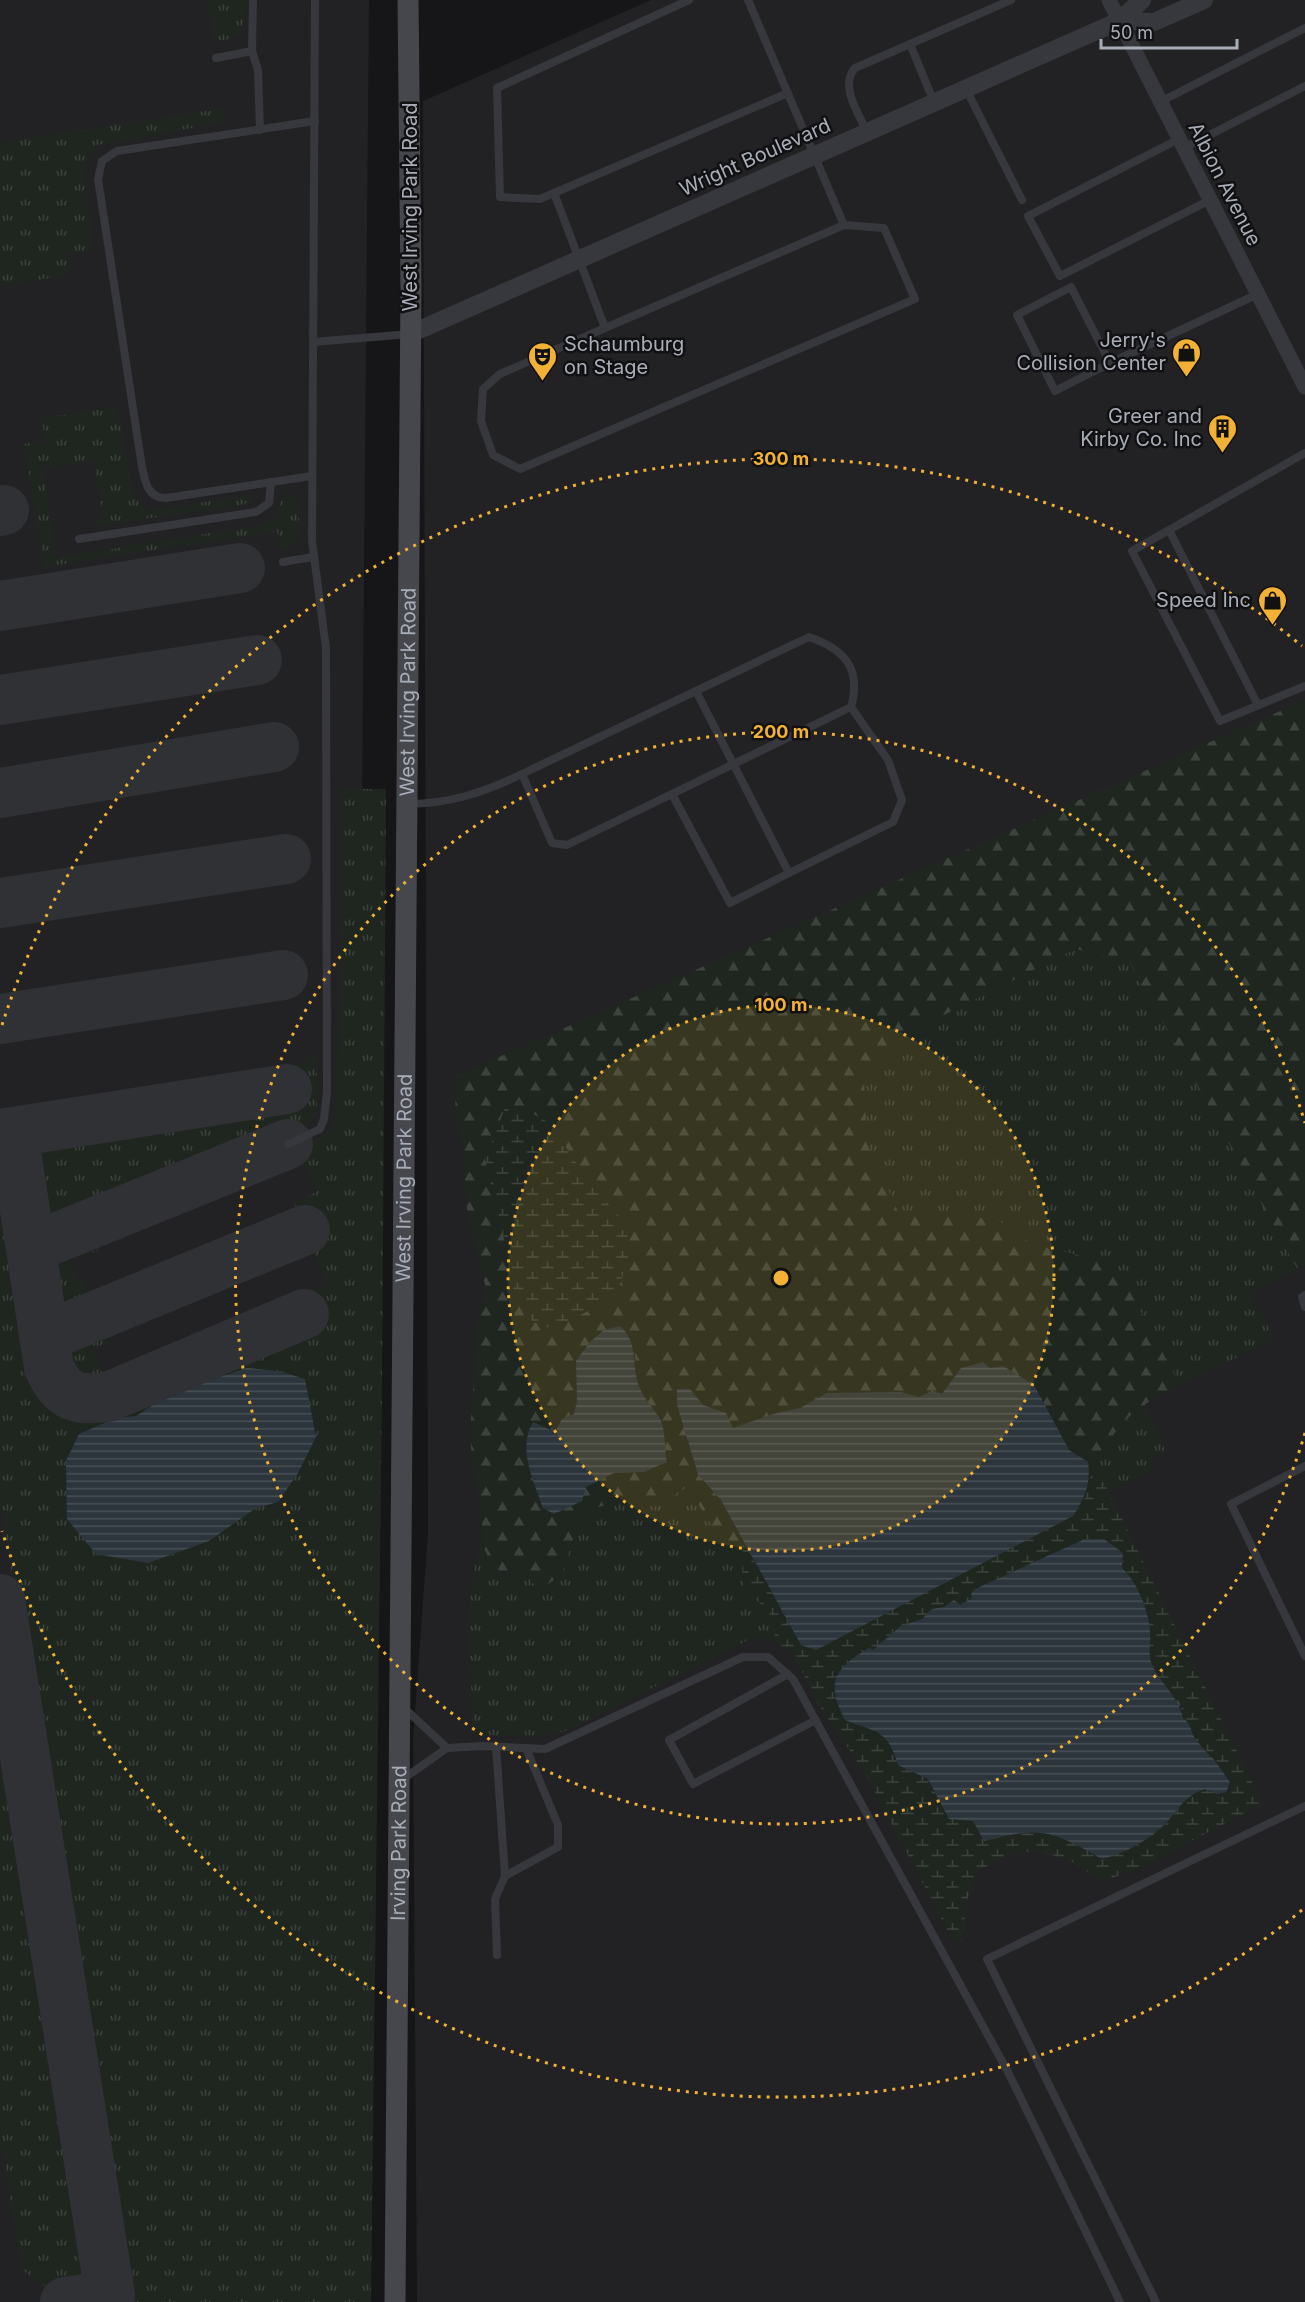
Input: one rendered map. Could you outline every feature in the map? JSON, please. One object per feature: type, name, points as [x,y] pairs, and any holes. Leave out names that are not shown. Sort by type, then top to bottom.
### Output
[{"type":"main road","name":"West Irving Park Road","points":[[402,1385],[410,334],[408,0]]},
{"type":"main road","name":"Irving Park Road","points":[[395,2302],[402,1385]]},
{"type":"street","name":"Albion Avenue","points":[[1109,0],[1305,387]]},
{"type":"street","name":"Wright Boulevard","points":[[410,334],[1119,21],[1142,0]]},
{"type":"street","name":"Wright Boulevard","points":[[1119,21],[1154,21],[1204,0]]},
{"type":"lane","points":[[253,0],[252,51],[258,70],[260,130]]},
{"type":"lane","points":[[288,1144],[320,1129],[324,1119],[327,1092],[326,648],[313,557],[312,476],[315,0]]},
{"type":"lane","points":[[689,0],[497,87],[500,196],[540,200],[788,93]]},
{"type":"lane","points":[[748,0],[844,225]]},
{"type":"lane","points":[[867,132],[848,87],[849,75],[855,68],[1011,0]]},
{"type":"lane","points":[[1160,102],[1305,28]]},
{"type":"lane","points":[[910,44],[934,102]]},
{"type":"lane","points":[[216,58],[252,51]]},
{"type":"lane","points":[[1210,200],[1060,276],[1028,216],[1305,86]]},
{"type":"lane","points":[[966,88],[1022,200]]},
{"type":"lane","points":[[312,476],[166,498],[159,498],[151,492],[142,467],[98,182],[101,163],[115,152],[315,122]]},
{"type":"lane","points":[[554,194],[605,328]]},
{"type":"lane","points":[[844,225],[884,228],[915,299],[520,469],[493,455],[481,421],[483,389],[500,374],[844,225]]},
{"type":"lane","points":[[1110,363],[1071,287],[1017,315],[1055,392],[1110,363],[1258,294]]},
{"type":"lane","points":[[313,342],[410,334]]},
{"type":"lane","points":[[1305,453],[1131,551],[1220,721],[1305,686]]},
{"type":"lane","points":[[79,539],[258,512],[269,503],[271,482]]},
{"type":"lane","points":[[1169,530],[1258,705]]},
{"type":"lane","points":[[283,562],[313,557]]},
{"type":"lane","points":[[406,804],[437,804],[493,788],[522,774],[809,637],[833,645],[848,664],[857,686],[851,706],[567,846],[552,843],[522,774]]},
{"type":"lane","points":[[696,691],[789,873]]},
{"type":"lane","points":[[672,794],[730,903],[893,822],[902,801],[888,760],[851,706]]},
{"type":"lane","points":[[1305,1295],[1302,1297],[1305,1307]]},
{"type":"lane","points":[[1305,1466],[1231,1504],[1305,1656]]},
{"type":"lane","points":[[398,1784],[447,1748],[496,1746],[545,1749],[743,1657],[768,1657],[793,1679],[816,1720],[1008,2072],[1120,2302]]},
{"type":"lane","points":[[788,1674],[669,1740],[693,1784],[816,1720]]},
{"type":"lane","points":[[398,1703],[447,1748]]},
{"type":"lane","points":[[496,1746],[505,1876],[495,1899],[496,1955]]},
{"type":"lane","points":[[505,1876],[558,1847],[558,1825],[526,1748]]},
{"type":"lane","points":[[1156,2302],[987,1959],[1305,1806]]},
{"type":"shaded area","points":[[0,0],[369,0],[349,2302],[0,2302]]},
{"type":"shaded area","points":[[651,0],[1305,0],[1305,2302],[417,2302],[413,1740],[428,1532],[423,101]]},
{"type":"shaded area","points":[[620,1326],[630,1339],[641,1391],[661,1421],[667,1462],[644,1472],[614,1473],[586,1487],[582,1501],[554,1514],[543,1508],[532,1476],[527,1454],[528,1432],[533,1422],[555,1432],[562,1419],[574,1414],[577,1401],[576,1361],[590,1342],[604,1330]]},
{"type":"shaded area","points":[[983,1362],[990,1368],[1003,1366],[1034,1385],[1069,1450],[1088,1462],[1089,1477],[1086,1490],[1073,1516],[816,1650],[801,1645],[721,1500],[698,1474],[677,1405],[677,1389],[690,1389],[703,1405],[726,1413],[733,1428],[773,1414],[800,1408],[827,1393],[901,1392],[919,1397],[932,1391],[942,1394],[961,1368]]},
{"type":"shaded area","points":[[247,1368],[279,1371],[305,1379],[316,1437],[298,1473],[278,1502],[256,1508],[209,1541],[148,1563],[96,1554],[67,1519],[66,1461],[79,1434],[116,1418],[136,1416],[172,1393]]},
{"type":"shaded area","points":[[1085,1539],[1104,1539],[1123,1553],[1122,1568],[1137,1588],[1147,1613],[1150,1630],[1150,1658],[1154,1669],[1177,1702],[1195,1738],[1230,1783],[1226,1792],[1217,1794],[1205,1789],[1192,1795],[1153,1835],[1128,1849],[1102,1859],[1058,1837],[1033,1832],[984,1841],[973,1821],[949,1819],[928,1779],[898,1765],[890,1744],[885,1738],[873,1730],[845,1720],[839,1707],[835,1686],[836,1678],[847,1663],[869,1648],[873,1650],[901,1626],[922,1619],[932,1609],[944,1607],[954,1600],[961,1605],[972,1598],[971,1594],[975,1589]]},
{"type":"green space","points":[[208,0],[249,0],[240,33],[231,39],[214,41]]},
{"type":"green space","points":[[224,108],[225,122],[97,145],[90,153],[85,177],[92,245],[88,250],[69,255],[68,275],[0,286],[0,143]]},
{"type":"green space","points":[[117,407],[133,497],[148,511],[249,495],[253,501],[240,505],[94,526],[93,521],[103,519],[94,460],[43,468],[56,558],[261,525],[277,515],[285,490],[295,495],[299,511],[299,539],[281,550],[277,531],[44,567],[24,444],[45,441],[42,418]]},
{"type":"green space","points":[[1305,700],[1305,1264],[1297,1268],[1129,961],[1075,949],[922,1026],[864,1080],[867,1144],[899,1214],[996,1219],[1033,1244],[1089,1258],[1113,1260],[1180,1385],[1156,1397],[1135,1412],[1088,1462],[1069,1450],[1034,1385],[990,1368],[961,1368],[942,1394],[932,1391],[919,1397],[901,1392],[827,1393],[800,1408],[773,1414],[733,1429],[726,1413],[697,1402],[690,1389],[677,1390],[698,1474],[721,1500],[743,1541],[1084,1500],[1090,1478],[1180,1639],[1263,1804],[1142,1866],[1107,1880],[1094,1876],[1071,1861],[1037,1850],[1005,1856],[978,1871],[967,1900],[962,1940],[952,1939],[865,1773],[819,1705],[794,1655],[776,1641],[769,1611],[756,1600],[742,1581],[741,1554],[725,1545],[687,1487],[654,1507],[629,1499],[587,1510],[571,1544],[564,1572],[539,1591],[529,1578],[510,1576],[493,1567],[482,1544],[482,1513],[472,1462],[470,1433],[478,1322],[486,1289],[467,1208],[463,1146],[455,1115],[456,1076]],"holes":[[[620,1326],[634,1346],[638,1385],[649,1407],[660,1420],[667,1462],[644,1472],[614,1473],[586,1487],[534,1480],[527,1451],[530,1430],[534,1423],[555,1432],[562,1419],[574,1414],[577,1401],[576,1361],[590,1342],[604,1330]]]},
{"type":"green space","points":[[342,789],[386,789],[382,1390],[371,2302],[125,2302],[0,1499],[0,1167],[5,1179],[31,1351],[39,1379],[50,1399],[64,1408],[86,1413],[172,1393],[320,1322],[309,1291],[327,1283],[294,1202],[317,1192],[298,1147],[326,1133],[337,1117]]},
{"type":"green space","points":[[1075,949],[1129,961],[1297,1268],[1249,1293],[1275,1339],[1180,1385],[1113,1260],[1089,1258],[1033,1244],[996,1219],[899,1214],[867,1144],[864,1080],[922,1026]]},
{"type":"green space","points":[[317,1054],[317,1115],[312,1120],[53,1229],[44,1226],[39,1221],[31,1192],[29,1154],[41,1146],[56,1141],[296,1105],[288,1068]]},
{"type":"green space","points":[[505,1108],[531,1113],[553,1127],[591,1186],[625,1222],[630,1249],[617,1296],[553,1329],[533,1322],[513,1288],[512,1272],[485,1159]]},
{"type":"green space","points":[[93,1234],[101,1249],[81,1257],[77,1254],[68,1258],[78,1279],[83,1279],[93,1301],[81,1315],[59,1316],[52,1307],[43,1260],[52,1251],[66,1243]]},
{"type":"green space","points":[[102,1325],[110,1341],[92,1349],[103,1374],[110,1371],[115,1381],[91,1390],[74,1386],[63,1372],[58,1348],[86,1330]]},
{"type":"green space","points":[[1144,1403],[1162,1440],[1165,1452],[1149,1462],[1152,1469],[1108,1492],[1102,1478],[1090,1478],[1088,1462],[1103,1452],[1121,1425]]},
{"type":"green space","points":[[1090,1478],[1102,1478],[1263,1804],[1142,1866],[1107,1880],[1094,1876],[1071,1861],[1037,1850],[1005,1856],[978,1871],[967,1900],[962,1940],[952,1939],[865,1773],[819,1705],[794,1655],[776,1641],[769,1611],[756,1600],[742,1581],[743,1541],[801,1645],[816,1650],[1073,1516],[1084,1500]],"holes":[[[1085,1539],[1104,1539],[1122,1568],[1133,1578],[1150,1627],[1150,1659],[1156,1675],[1180,1703],[1183,1718],[1189,1722],[1195,1739],[1220,1765],[1217,1794],[1205,1789],[1192,1795],[1153,1835],[1128,1849],[1102,1859],[1070,1842],[1046,1834],[1020,1833],[985,1841],[973,1821],[949,1819],[928,1779],[898,1765],[890,1744],[885,1738],[873,1730],[845,1720],[873,1650],[901,1626],[922,1619],[932,1609],[944,1607],[954,1600],[960,1605],[972,1598],[975,1589]]]},
{"type":"green space","points":[[687,1486],[725,1545],[741,1554],[742,1581],[756,1600],[769,1611],[776,1641],[760,1638],[746,1641],[568,1730],[545,1736],[473,1735],[469,1614],[475,1567],[482,1544],[492,1566],[507,1576],[526,1578],[564,1572],[571,1544],[587,1510],[629,1499],[654,1507]]},
{"type":"green space","points":[[0,1706],[86,2263],[80,2279],[60,2289],[50,2290],[22,2270],[0,2136]]},
{"type":"taxiway","points":[[0,511],[4,510]]},
{"type":"taxiway","points":[[0,606],[240,568]]},
{"type":"taxiway","points":[[0,700],[257,660]]},
{"type":"taxiway","points":[[0,793],[274,747]]},
{"type":"taxiway","points":[[0,903],[286,859]]},
{"type":"taxiway","points":[[0,1019],[283,975]]},
{"type":"taxiway","points":[[0,1134],[287,1089]]},
{"type":"taxiway","points":[[13,1132],[49,1367],[59,1385],[71,1395],[87,1398],[108,1397],[304,1314]]},
{"type":"taxiway","points":[[31,1248],[288,1144]]},
{"type":"taxiway","points":[[44,1337],[305,1230]]},
{"type":"taxiway","points":[[0,1599],[110,2295],[65,2302]]},
{"type":"place","name":"Jerry's Collision Center","points":[[1187,378]]},
{"type":"place","name":"Schaumburg on Stage","points":[[543,382]]},
{"type":"place","name":"Greer and Kirby Co. Inc","points":[[1223,454]]},
{"type":"place","name":"Speed Inc","points":[[1272,626]]}]
